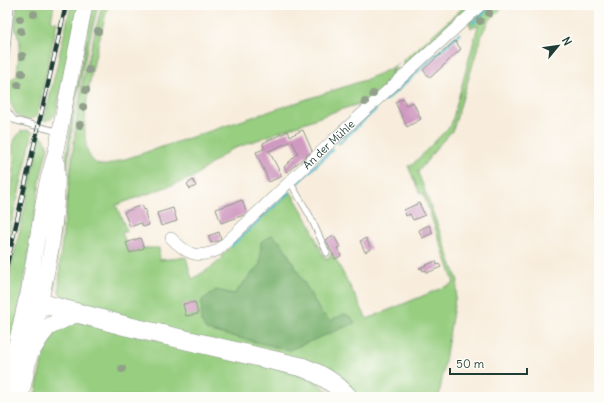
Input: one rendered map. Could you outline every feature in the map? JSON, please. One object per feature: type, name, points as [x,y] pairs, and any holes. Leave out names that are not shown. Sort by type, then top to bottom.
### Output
[{"type":"highway","points":[[37,302],[126,326],[302,367],[328,378],[348,397]]},
{"type":"main road","points":[[5,397],[37,302],[49,259],[57,210],[58,188],[56,150],[85,5]]},
{"type":"main road","points":[[20,397],[29,355],[37,302]]},
{"type":"main road","points":[[29,355],[40,336],[48,326],[77,313]]},
{"type":"street","name":"An der Mühle","points":[[171,238],[180,247],[194,255],[202,255],[218,250],[332,141],[480,5]]},
{"type":"lane","points":[[5,67],[11,5]]},
{"type":"lane","points":[[5,108],[14,120],[59,132]]},
{"type":"lane","points":[[290,182],[310,216],[327,253]]},
{"type":"green space","points":[[17,5],[54,5],[51,21],[57,22],[37,117],[27,120],[22,119],[16,114],[8,98],[8,82],[17,75],[20,41],[15,28]]},
{"type":"green space","points":[[71,5],[79,5],[56,114],[51,119],[44,121]]},
{"type":"green space","points":[[93,5],[98,5],[75,105],[56,261],[55,290],[52,285],[52,275],[72,111]]},
{"type":"green space","points":[[102,5],[108,5],[93,68],[85,123],[86,146],[93,161],[107,165],[365,80],[400,63],[390,73],[398,69],[400,73],[362,106],[359,104],[339,110],[230,150],[192,178],[116,205],[127,231],[122,233],[130,253],[144,248],[159,248],[160,260],[186,257],[192,279],[212,267],[223,258],[221,256],[291,192],[311,226],[318,245],[325,258],[329,258],[332,252],[367,319],[454,283],[423,193],[420,194],[408,166],[412,165],[451,125],[478,26],[471,28],[469,22],[488,5],[505,5],[488,22],[482,34],[453,130],[418,172],[458,281],[439,397],[358,397],[356,395],[88,306],[64,297],[59,293],[60,258],[77,116],[83,79]]},
{"type":"green space","points":[[466,5],[475,5],[407,67],[404,66],[403,60]]},
{"type":"green space","points":[[27,130],[33,132],[5,252],[5,217],[14,169],[13,146],[15,139],[21,131]]},
{"type":"green space","points":[[41,135],[48,147],[41,175],[22,297],[5,374],[5,295]]},
{"type":"green space","points":[[272,235],[283,245],[320,311],[330,321],[344,314],[351,317],[355,323],[289,350],[206,330],[201,321],[202,300],[216,290],[234,294],[260,264],[261,242]]},
{"type":"green space","points":[[74,322],[85,323],[300,373],[339,397],[35,397],[42,362],[54,330]]},
{"type":"building","points":[[455,41],[461,49],[430,78],[423,70]]},
{"type":"building","points":[[403,98],[406,105],[413,102],[421,119],[407,127],[395,102]]},
{"type":"building","points":[[303,130],[312,151],[287,172],[284,167],[298,153],[292,141],[269,151],[282,176],[269,182],[256,152],[264,149],[263,143],[288,131],[290,136]]},
{"type":"building","points":[[193,180],[196,186],[190,189],[187,184]]},
{"type":"building","points":[[242,200],[247,214],[221,223],[216,209]]},
{"type":"building","points":[[419,203],[425,215],[413,220],[410,214],[406,216],[404,210]]},
{"type":"building","points":[[142,205],[147,213],[145,214],[149,225],[143,227],[141,223],[130,227],[124,212]]},
{"type":"building","points":[[173,208],[177,221],[161,226],[157,213]]},
{"type":"building","points":[[429,225],[433,233],[422,238],[419,230]]},
{"type":"building","points":[[219,232],[221,240],[211,243],[208,236]]},
{"type":"building","points":[[334,236],[340,247],[337,248],[341,256],[335,259],[326,240]]},
{"type":"building","points":[[140,238],[144,248],[130,253],[126,243]]},
{"type":"building","points":[[366,238],[371,249],[365,252],[360,241]]},
{"type":"building","points":[[436,261],[437,265],[439,264],[441,267],[427,273],[426,270],[423,271],[422,268],[419,268]]},
{"type":"building","points":[[195,302],[198,314],[186,316],[183,304]]},
{"type":"waterway","points":[[473,23],[492,5]]},
{"type":"waterway","points":[[385,101],[459,34]]},
{"type":"waterway","points":[[339,143],[376,109]]},
{"type":"waterway","points":[[298,182],[332,150]]},
{"type":"waterway","points":[[231,246],[289,192]]},
{"type":"railway","points":[[5,273],[66,5]]}]
